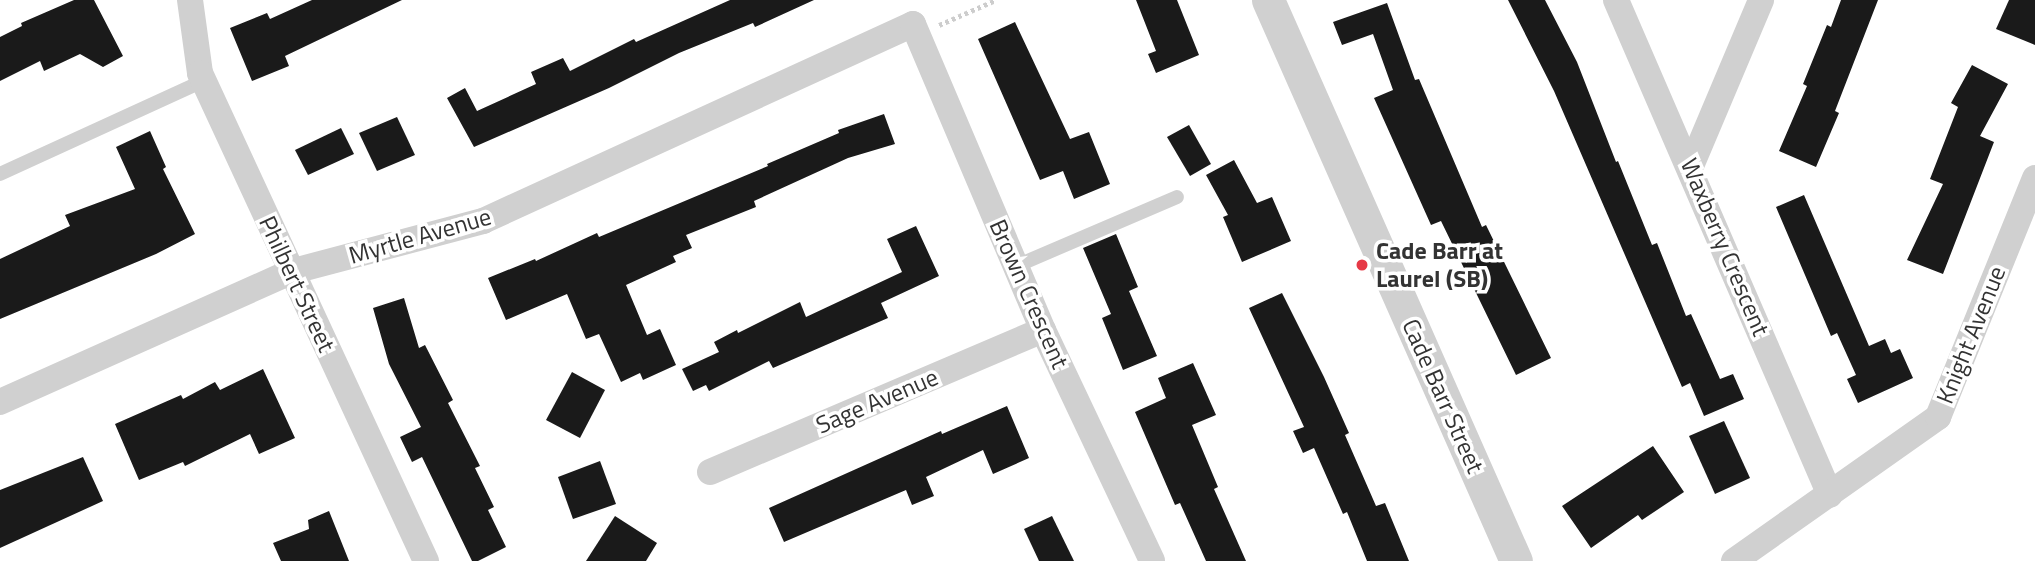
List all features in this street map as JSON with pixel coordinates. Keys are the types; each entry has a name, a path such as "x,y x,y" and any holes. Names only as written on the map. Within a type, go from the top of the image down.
{"street":[{"name":"Philbert Street","path":"190,0 203,81 426,561"},
{"name":"Cade Barr Street","path":"1268,0 1516,561"},
{"name":"Waxberry Crescent","path":"1616,0 1691,166 1830,495"},
{"path":"1691,166 1761,0"},
{"name":"Brown Crescent","path":"915,29 1043,330 1152,561"},
{"name":"Myrtle Avenue","path":"0,402 290,272 483,221 915,29"},
{"name":"Knight Avenue","path":"1734,561 1938,417 2035,178"},
{"name":"Sage Avenue","path":"710,472 1043,330"}],"lane":[{"path":"0,174 203,81"},
{"path":"1016,266 1177,197"}],"path":[{"path":"915,29 996,0"}],"building":[{"path":"74,0 94,0 123,56 103,67 80,54 44,71 40,61 0,81 0,37 22,26 21,23"},
{"path":"312,0 402,0 285,56 289,66 252,81 230,28 267,13 270,19"},
{"path":"730,0 814,0 755,27 753,23 679,53 609,88 474,147 447,98 465,88 477,111 536,84 531,72 563,58 570,71 634,39 636,42"},
{"path":"1136,0 1177,0 1199,55 1156,73 1148,54 1156,51"},
{"path":"1508,0 1545,0 1577,62 1616,162 1618,161 1652,245 1657,243 1686,316 1691,314 1720,379 1733,374 1744,399 1704,416 1690,383 1682,387 1554,91"},
{"path":"1841,0 1878,0 1835,111 1839,113 1816,167 1779,151 1807,86 1803,84 1827,25 1831,27"},
{"path":"2009,0 2035,0 2035,45 1996,29"},
{"path":"1387,3 1415,80 1419,79 1482,227 1486,225 1551,358 1516,375 1441,221 1431,225 1374,98 1393,90 1373,34 1342,45 1333,22"},
{"path":"1015,22 1070,139 1089,132 1110,184 1074,199 1063,171 1040,180 978,39"},
{"path":"1972,65 2008,84 1980,136 1994,142 1943,274 1907,260 1943,184 1930,179 1958,107 1951,103"},
{"path":"884,114 895,144 848,158 754,201 756,207 686,235 692,248 673,256 676,262 626,285 647,335 660,329 676,365 643,380 640,373 621,382 599,334 586,339 567,294 506,320 488,278 535,259 536,261 597,233 599,237 768,166 767,164 839,133 838,130"},
{"path":"397,117 415,155 377,171 359,133"},
{"path":"1189,125 1211,164 1190,176 1167,137"},
{"path":"341,128 354,154 308,175 295,150"},
{"path":"150,131 166,167 163,169 195,234 156,254 0,319 0,259 70,226 65,215 135,189 116,147"},
{"path":"1234,160 1257,203 1272,197 1291,241 1242,262 1223,217 1228,215 1206,175"},
{"path":"1804,195 1869,346 1885,339 1891,353 1900,349 1913,378 1858,403 1847,379 1856,375 1837,333 1831,336 1776,207"},
{"path":"916,226 939,276 881,303 888,318 773,368 769,361 709,391 706,385 693,391 682,369 719,352 714,342 800,302 806,317 902,272 887,239"},
{"path":"1116,234 1138,287 1129,291 1157,356 1123,370 1102,318 1111,314 1083,248"},
{"path":"1282,293 1349,433 1345,435 1376,506 1385,503 1409,561 1367,561 1347,512 1343,514 1314,448 1303,453 1293,431 1304,427 1249,308"},
{"path":"404,298 419,348 425,345 453,400 448,403 480,466 475,468 494,507 488,510 506,547 478,561 472,561 422,457 412,462 400,437 421,427 389,364 373,308"},
{"path":"1193,363 1216,415 1192,425 1218,487 1214,489 1246,561 1206,561 1180,503 1175,505 1135,412 1166,398 1158,378"},
{"path":"263,369 295,438 259,454 250,434 185,466 183,462 139,480 115,424 181,395 183,399 215,382 220,390"},
{"path":"572,372 605,390 580,438 546,420"},
{"path":"1007,406 1029,458 993,474 983,450 926,477 934,496 912,505 906,490 784,542 769,508 941,431 942,434"},
{"path":"1724,421 1750,478 1715,494 1689,436"},
{"path":"1653,446 1684,492 1642,520 1638,515 1591,548 1562,506"},
{"path":"83,457 103,501 0,548 0,490"},
{"path":"600,461 616,504 573,519 558,477"},
{"path":"329,511 349,561 281,561 273,543 309,529 308,520"},
{"path":"615,516 657,543 646,561 586,561"},
{"path":"1052,516 1074,561 1039,561 1024,529"}],"place":[{"name":"Cade Barr at Laurel (SB)","path":"1362,265"}]}
